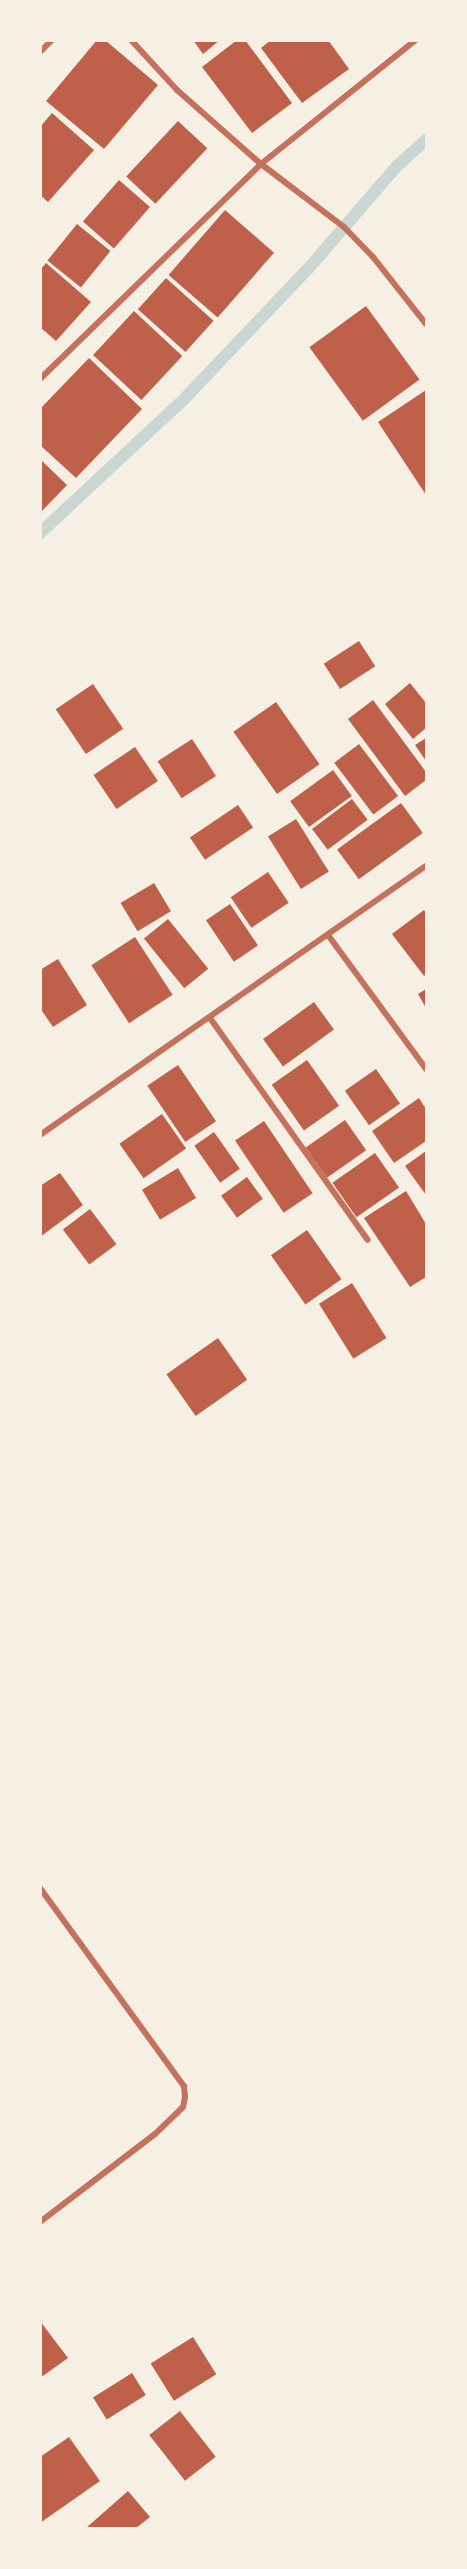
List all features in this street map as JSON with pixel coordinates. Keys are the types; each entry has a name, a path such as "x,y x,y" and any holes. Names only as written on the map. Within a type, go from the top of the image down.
{"street":[{"path":"40,52 52,40"},
{"path":"131,40 177,90 261,164 344,227 373,256 426,324"},
{"path":"40,379 261,164 416,40"},
{"path":"40,1135 426,866"},
{"path":"328,935 426,1069"},
{"path":"210,1018 368,1240"},
{"path":"40,1888 184,2086 185,2097 183,2107 155,2134 40,2222"}],"building":[{"path":"97,40 105,40 158,85 104,149 46,101"},
{"path":"193,40 220,40 203,54"},
{"path":"237,40 245,40 292,103 252,133 202,67"},
{"path":"271,40 328,40 349,69 302,103 261,48"},
{"path":"52,113 94,150 48,202 40,195 40,127"},
{"path":"178,121 207,148 155,204 126,177"},
{"path":"119,180 150,207 114,248 83,222"},
{"path":"225,210 274,253 218,318 169,275"},
{"path":"77,224 110,251 81,288 47,261"},
{"path":"46,263 91,302 56,341 40,327 40,270"},
{"path":"166,278 214,321 185,352 138,309"},
{"path":"366,306 419,380 363,421 309,347"},
{"path":"134,311 182,356 141,400 93,355"},
{"path":"89,358 142,409 76,478 40,445 40,409"},
{"path":"426,390 426,495 378,422"},
{"path":"40,459 67,485 40,513"},
{"path":"359,641 375,666 340,689 324,664"},
{"path":"410,683 426,703 426,728 413,739 385,704"},
{"path":"93,684 123,729 86,754 56,709"},
{"path":"373,700 426,772 426,780 405,796 348,719"},
{"path":"276,702 320,764 277,794 233,732"},
{"path":"426,738 426,761 415,745"},
{"path":"192,739 216,776 182,798 158,761"},
{"path":"359,744 398,796 373,815 334,763"},
{"path":"135,747 158,781 116,809 94,775"},
{"path":"333,770 352,796 309,827 290,801"},
{"path":"352,799 368,820 328,850 312,829"},
{"path":"401,803 423,833 359,879 337,849"},
{"path":"238,805 253,827 205,860 190,837"},
{"path":"296,819 329,872 301,889 268,836"},
{"path":"268,872 289,903 251,928 231,897"},
{"path":"154,883 171,911 138,931 121,903"},
{"path":"230,904 258,945 234,962 206,920"},
{"path":"424,910 426,913 426,974 424,976 392,934"},
{"path":"168,919 208,969 184,988 144,939"},
{"path":"135,937 173,995 129,1023 91,965"},
{"path":"58,959 87,1005 53,1027 40,1008 40,970"},
{"path":"426,989 426,1008 418,994"},
{"path":"314,1002 334,1030 283,1067 263,1039"},
{"path":"307,1060 339,1106 304,1131 272,1085"},
{"path":"178,1065 216,1121 185,1142 147,1086"},
{"path":"376,1069 400,1103 369,1125 345,1091"},
{"path":"419,1098 426,1109 426,1141 394,1163 372,1131"},
{"path":"162,1114 186,1148 143,1178 119,1144"},
{"path":"345,1120 366,1150 327,1178 306,1148"},
{"path":"264,1121 313,1193 284,1213 235,1141"},
{"path":"214,1132 240,1169 220,1183 194,1146"},
{"path":"426,1151 426,1195 405,1166"},
{"path":"375,1153 399,1187 356,1217 332,1183"},
{"path":"178,1168 196,1198 160,1220 142,1190"},
{"path":"60,1173 83,1205 40,1237 40,1186"},
{"path":"247,1177 263,1199 237,1218 221,1196"},
{"path":"406,1191 426,1224 426,1277 410,1287 364,1218"},
{"path":"90,1209 116,1244 89,1265 63,1229"},
{"path":"307,1230 341,1279 305,1304 271,1255"},
{"path":"352,1283 386,1338 353,1359 319,1304"},
{"path":"218,1338 247,1380 196,1416 166,1374"},
{"path":"40,2321 68,2358 40,2378"},
{"path":"193,2337 216,2374 174,2401 151,2363"},
{"path":"132,2373 146,2395 107,2419 93,2397"},
{"path":"180,2411 216,2457 185,2481 149,2435"},
{"path":"69,2437 100,2481 40,2523 40,2457"},
{"path":"128,2491 150,2517 136,2528 86,2528"}],"waterway":[{"path":"40,533 184,399 308,269 397,166 426,140"}]}
